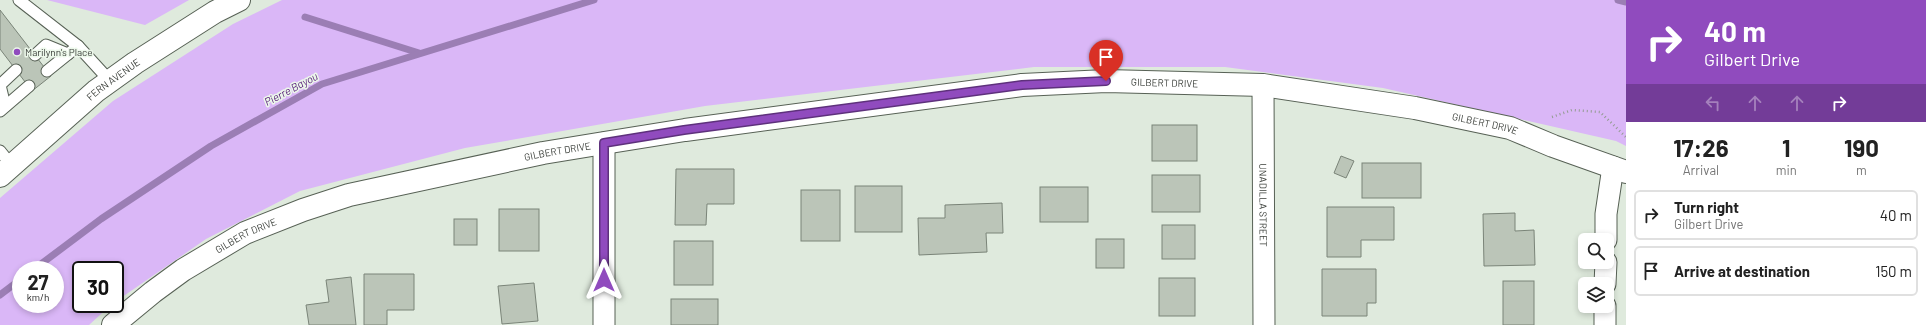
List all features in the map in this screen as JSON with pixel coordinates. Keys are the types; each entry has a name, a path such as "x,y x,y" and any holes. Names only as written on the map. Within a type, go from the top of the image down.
{"street":[{"name":"FERN AVENUE","path":"4,164 96,91 135,63 215,12 239,0"},
{"name":"GILBERT DRIVE","path":"113,325 153,292 183,270 245,233 303,210 349,195 543,153 604,143 684,130 1022,85 1106,81 1263,85 1415,108 1510,128 1553,146 1620,169"},
{"name":"UNADILLA STREET","path":"1263,85 1264,325"},
{"path":"604,143 604,325"},
{"path":"1606,233 1606,214 1620,169"},
{"path":"1605,313 1605,325"}],"lane":[{"path":"18,0 78,46 110,81"},
{"path":"35,55 46,45 68,54"},
{"path":"47,71 78,46"},
{"path":"3,109 0,85 16,70"},
{"path":"3,109 29,86"}],"path":[{"path":"1552,117 1572,110 1600,112 1626,137"}],"shaded area":[{"path":"47,0 189,0 145,25"},
{"path":"282,0 1626,0 1626,146 1616,141 1383,88 1225,67 1034,67 705,106 465,148 300,191 206,239 124,296 124,261 72,261 72,313 102,313 89,325 0,325 0,198 113,101 233,24"}],"building":[{"name":"Marilynn's Place","path":"0,10 51,76 32,91 0,49"},
{"path":"1152,125 1197,125 1197,161 1152,161"},
{"path":"1341,156 1354,161 1346,178 1334,173"},
{"path":"1362,163 1421,163 1421,198 1362,198"},
{"path":"676,169 734,169 734,204 707,204 706,225 675,225"},
{"path":"1152,175 1200,175 1200,212 1152,212"},
{"path":"855,186 902,186 902,232 855,232"},
{"path":"1040,187 1088,187 1088,222 1040,222"},
{"path":"801,190 840,190 840,241 801,241"},
{"path":"1002,203 1003,233 986,233 987,252 919,255 918,218 945,218 945,205"},
{"path":"1327,207 1394,207 1394,240 1361,240 1361,257 1327,257"},
{"path":"499,209 539,209 539,251 499,251"},
{"path":"1515,213 1515,231 1534,230 1535,265 1484,266 1483,214"},
{"path":"454,219 477,219 477,245 454,245"},
{"path":"1162,225 1195,225 1195,259 1162,259"},
{"path":"1096,239 1124,239 1124,268 1096,268"},
{"path":"674,241 713,241 713,285 674,285"},
{"path":"1322,269 1376,269 1376,303 1367,303 1367,316 1322,316"},
{"path":"364,274 414,274 414,310 387,310 387,325 364,325"},
{"path":"351,277 356,325 309,325 306,305 329,302 326,280"},
{"path":"1159,278 1195,278 1195,316 1159,316"},
{"path":"1503,281 1534,281 1534,325 1503,325"},
{"path":"534,283 538,321 502,324 498,286"},
{"path":"671,299 718,299 718,325 671,325"}],"waterway":[{"name":"Pierre Bayou","path":"45,261 101,219 211,146 322,84 594,0"},
{"name":"Pierre Bayou","path":"1618,0 1626,2"},
{"path":"305,17 419,53"},
{"name":"Pierre Bayou","path":"0,295 12,286"}],"place":[{"name":"Marilynn's Place","path":"17,52"}],"route":[{"path":"604,280 604,143 684,130 1022,85 1106,81"}]}
